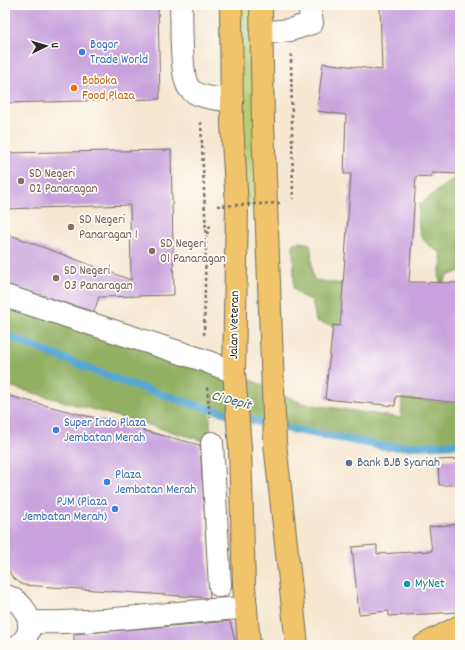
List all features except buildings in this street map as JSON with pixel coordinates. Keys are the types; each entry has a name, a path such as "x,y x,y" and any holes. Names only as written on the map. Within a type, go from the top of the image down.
{"main road":[{"name":"Jalan Veteran","path":"231,5 232,101 237,206 234,372 240,448 246,608 249,645"},
{"path":"261,5 263,124 275,443 297,645"},
{"path":"424,645 460,626"}],"street":[{"path":"181,5 184,76 189,88 200,95 232,101"},
{"path":"261,33 290,30 312,23 309,5"},
{"path":"5,296 205,370 234,372"},
{"path":"212,433 220,586"},
{"path":"5,596 20,603 28,613 28,634 19,645"},
{"path":"29,622 73,623 190,610 246,608"}],"path":[{"path":"200,95 206,236 205,370 212,433"},
{"path":"217,206 281,203"}],"green space":[{"path":"231,5 261,5 268,204 237,206"},
{"path":"460,178 460,271 447,276 443,285 432,300 427,312 426,327 429,336 435,343 452,350 458,356 460,368 459,375 452,380 431,383 424,381 404,370 402,359 410,330 404,321 393,320 337,325 316,321 312,300 301,296 294,289 293,243 300,242 310,244 314,280 345,284 365,293 408,293 425,296 434,291 440,283 439,273 442,262 440,252 427,244 420,233 418,221 419,205 451,180"},
{"path":"5,295 234,372 301,403 401,418 402,398 460,404 460,444 389,447 274,426 209,409 212,443 5,385"}],"waterway":[{"name":"Ci Depit","path":"5,335 118,380 192,404 274,426 389,447 460,444"}],"place":[{"name":"Bogor Trade World","path":"82,52"},
{"name":"Boboka Food Plaza","path":"74,88"},
{"name":"SD Negeri 02 Panaragan","path":"21,181"},
{"name":"SD Negeri Panaragan 1","path":"71,227"},
{"name":"SD Negeri 01 Panaragan","path":"152,251"},
{"name":"SD Negeri 03 Panaragan","path":"56,278"},
{"name":"Super Indo Plaza Jembatan Merah","path":"56,430"},
{"name":"Bank BJB Syariah","path":"349,463"},
{"name":"Plaza Jembatan Merah","path":"107,482"},
{"name":"PJM (Plaza Jembatan Merah)","path":"115,509"},
{"name":"MyNet","path":"407,584"}]}
